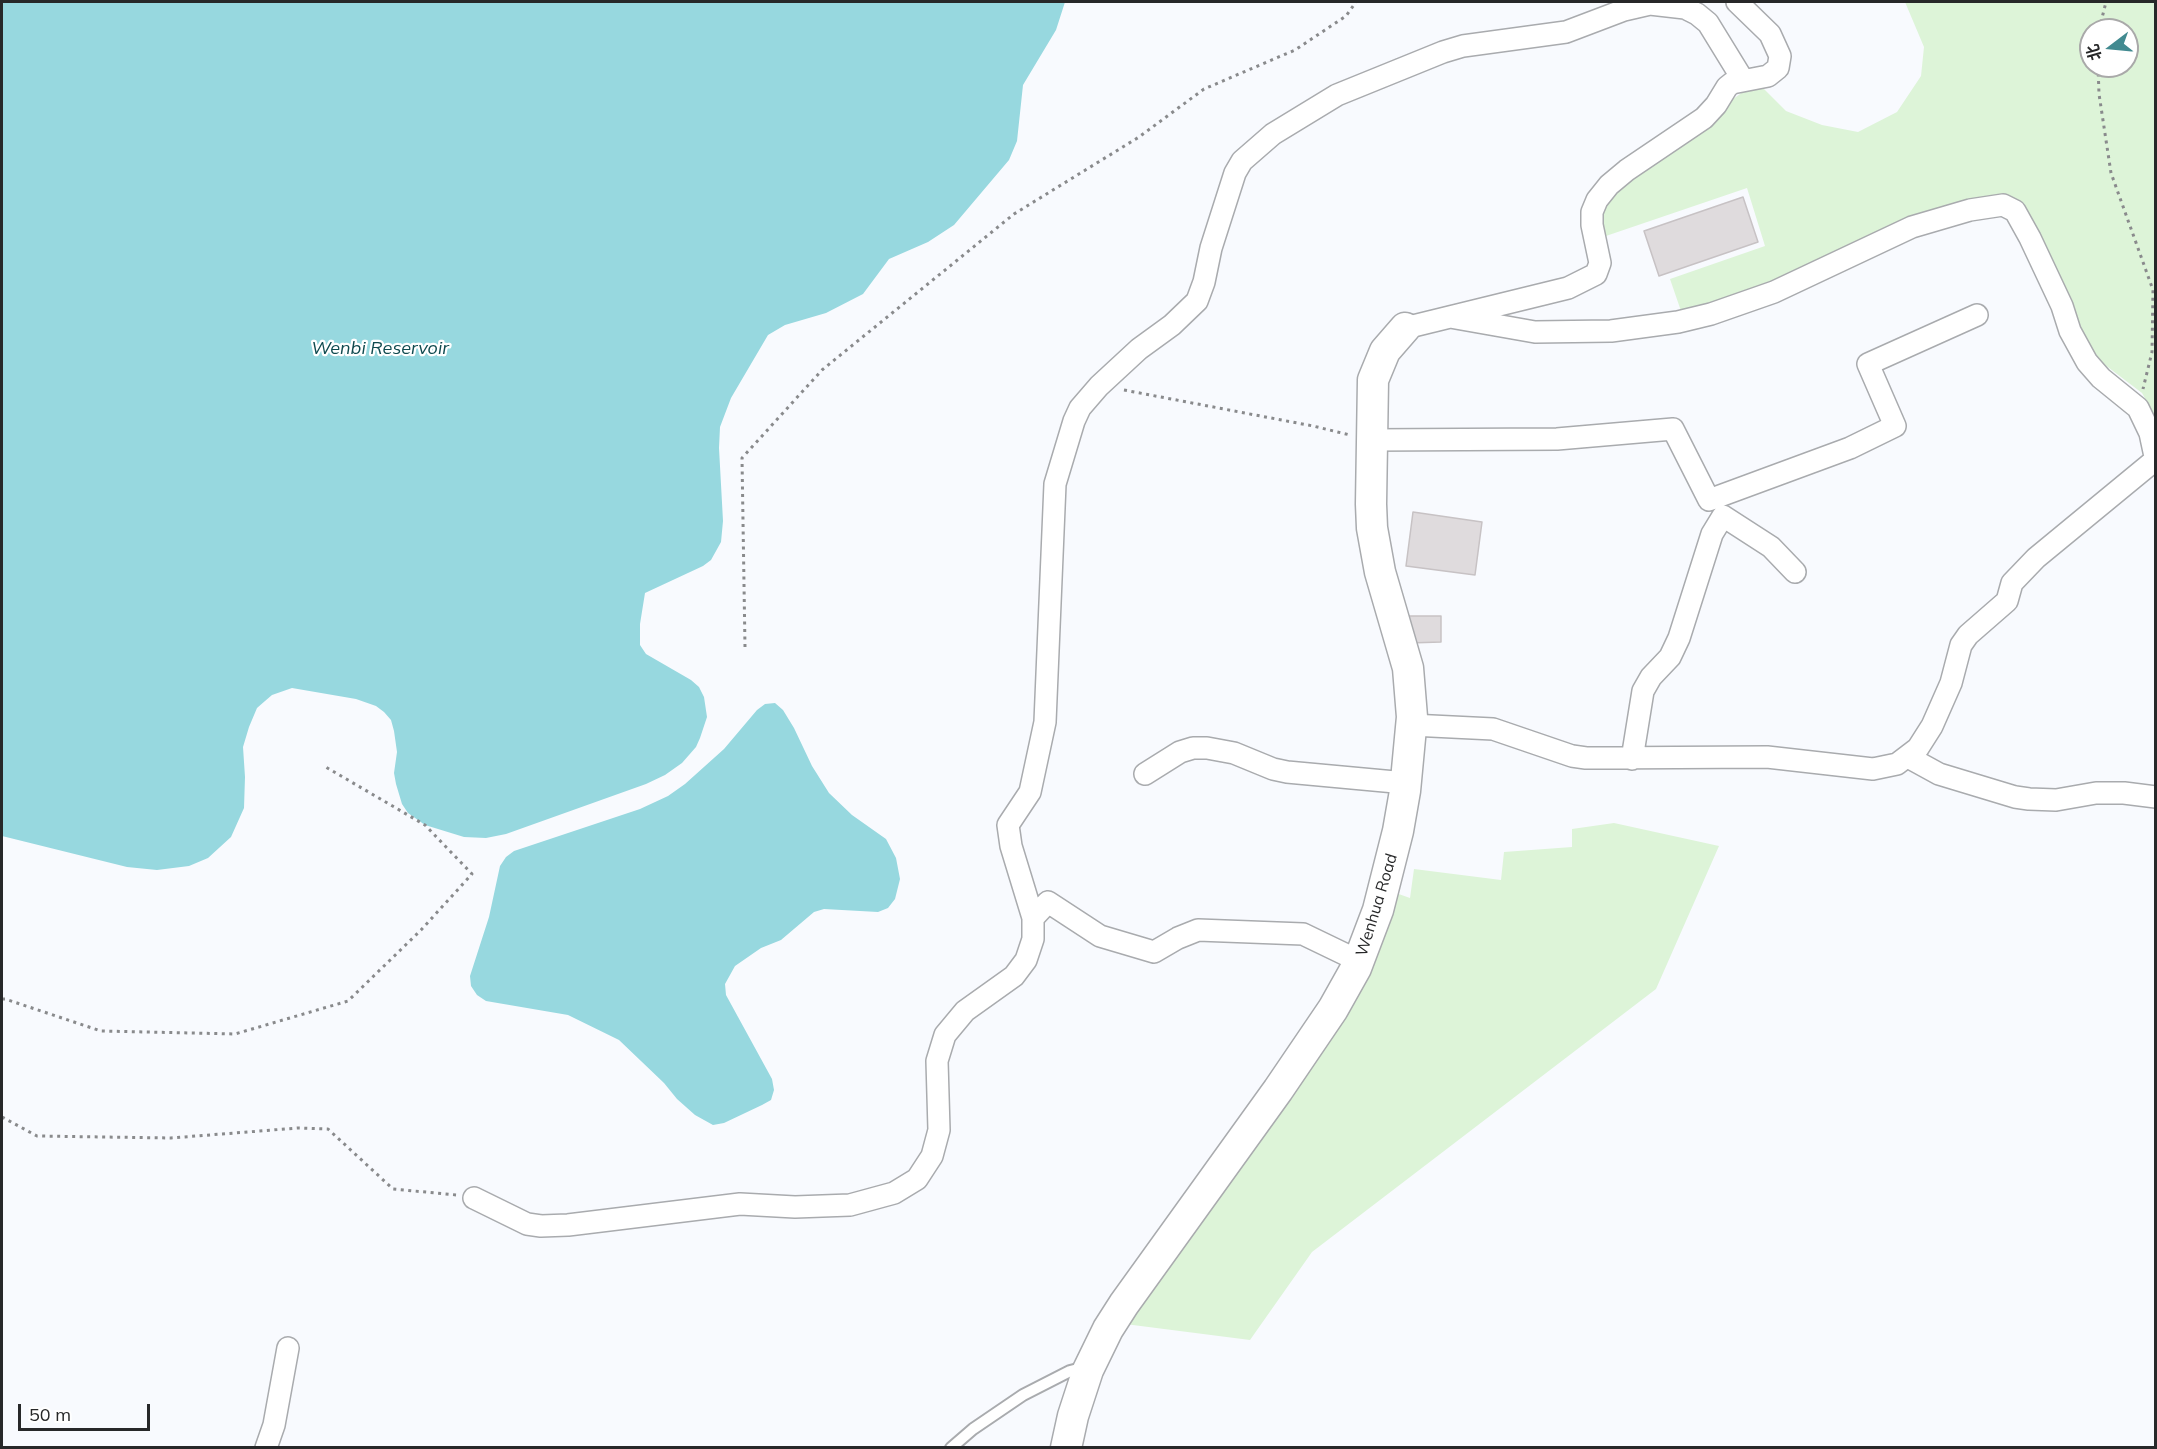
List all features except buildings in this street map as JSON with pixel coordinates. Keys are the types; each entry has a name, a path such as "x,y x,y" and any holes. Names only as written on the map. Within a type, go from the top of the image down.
{"street":[{"path":"1405,328 1568,288 1596,274 1600,263 1592,225 1592,212 1597,200 1609,184 1704,118 1716,105 1726,87 1732,83 1774,73 1778,68 1780,56 1770,34 1737,2"},
{"path":"474,1198 527,1224 568,1225 740,1204 837,1207 894,1193 917,1179 926,1168 939,1130 937,1061 945,1035 965,1011 1014,976 1026,960 1034,939 1033,918 1011,846 1008,825 1030,792 1045,722 1055,484 1080,408 1099,386 1197,302 1211,248 1232,183 1242,161 1273,134 1337,95 1443,52 1463,46 1566,32 1624,10 1650,4 1685,8 1708,23 1743,80"},
{"path":"1412,725 1493,729 1572,756 1632,759 1767,757 1873,769 1897,764 1908,758 1926,738 1951,683 1961,645 1968,635 2007,601 2012,583 2036,558 2155,461 2150,433 2138,408 2101,378 2087,362 2070,331 2062,306 2031,238 2015,212 2003,205 1971,210 1912,227 1774,292 1678,322 1611,331 1535,332 1450,317"},
{"path":"1372,440 1557,439 1673,429 1709,500 1850,448 1895,426 1868,364 1977,315"},
{"name":"Wenhua Road","path":"1066,1448 1073,1416 1090,1366 1108,1329 1333,1010 1359,962 1378,910 1389,871 1406,783 1412,725 1408,668 1375,551 1371,504 1373,380 1385,351 1405,328"},
{"path":"1632,759 1643,691 1651,677 1670,657 1679,638 1712,534 1723,516 1772,547 1795,572"},
{"path":"1145,774 1180,752 1193,748 1207,748 1234,753 1273,769 1287,772 1406,783"},
{"path":"1908,758 1939,774 2029,799 2056,800 2096,793 2124,793 2156,797"},
{"path":"1033,918 1048,902 1100,936 1154,952 1198,930 1303,934 1359,962"},
{"path":"266,1448 274,1425 288,1347"}],"lane":[{"path":"951,1448 973,1429 1023,1395 1070,1371 1090,1366"}],"path":[{"path":"745,647 742,458 822,370 1014,214 1139,137 1204,89 1295,50 1346,16 1356,2"},
{"path":"2102,18 2106,2"},
{"path":"2098,78 2098,94 2111,172 2153,290 2152,352 2138,408"},
{"path":"1099,386 1313,426 1372,440"},
{"path":"2,999 101,1031 235,1034 348,1001 421,930 472,874 425,825 324,766"},
{"path":"2,1117 37,1136 171,1138 298,1128 328,1129 393,1189 474,1198"}],"green space":[{"path":"1905,2 2155,2 2155,416 2142,393 2092,355 2019,201 1971,202 1754,293 1681,311 1670,279 1765,246 1747,188 1603,237 1601,216 1614,191 1713,123 1729,102 1747,89 1761,86 1786,111 1822,125 1858,132 1897,112 1921,76 1924,47"},
{"path":"1614,823 1719,846 1656,989 1312,1252 1250,1340 1125,1324 1393,892 1410,898 1414,869 1501,880 1504,852 1572,847 1572,829"}],"water":[{"name":"Wenbi Reservoir","path":"2,2 1065,2 1056,30 1023,85 1017,141 1009,160 954,225 928,242 889,259 863,294 826,313 785,325 768,335 731,398 720,427 723,521 721,542 711,560 703,566 645,593 640,624 640,645 646,654 691,680 699,687 704,697 707,717 700,738 696,747 682,763 646,784 506,834 486,838 464,837 425,825 408,813 402,804 394,773 397,752 394,731 391,720 384,712 376,706 356,699 292,688 272,695 257,708 249,727 243,747 244,808 231,837 208,858 189,866 157,870 127,867 2,836"},
{"path":"775,703 783,710 794,728 812,766 829,793 852,815 886,839 896,858 900,879 895,899 888,908 878,912 824,909 814,912 781,940 761,948 735,966 725,984 726,995 772,1079 774,1090 771,1100 724,1123 713,1125 695,1115 677,1099 664,1083 619,1040 568,1015 486,1001 477,995 471,986 470,976 489,917 500,866 506,857 514,851 640,809 668,796 724,749 757,710 765,704"}]}
